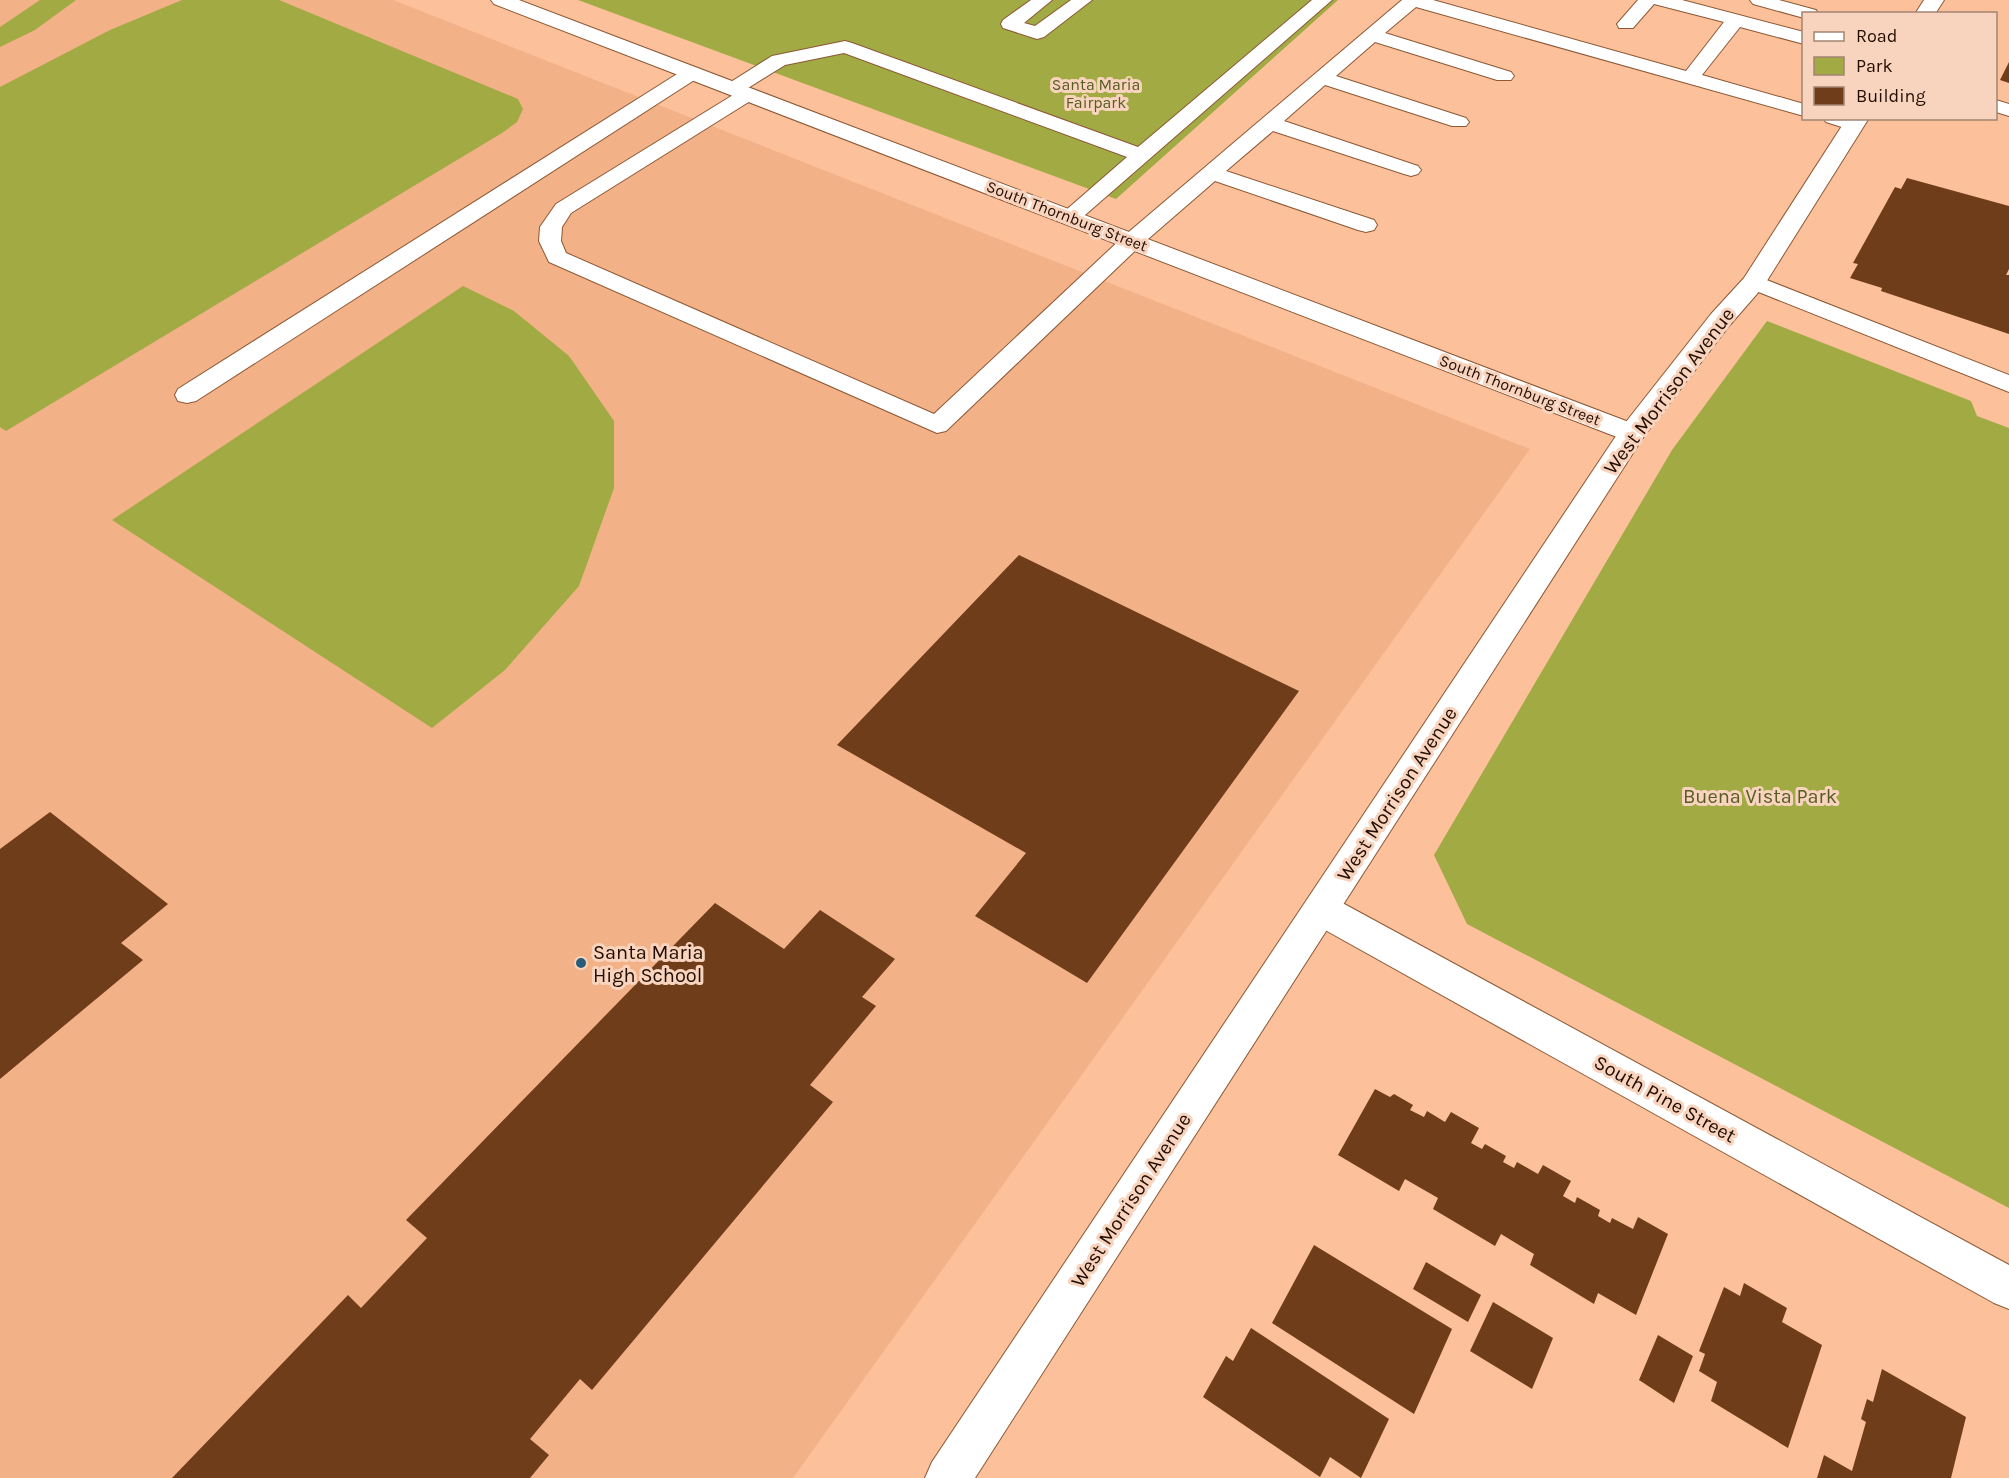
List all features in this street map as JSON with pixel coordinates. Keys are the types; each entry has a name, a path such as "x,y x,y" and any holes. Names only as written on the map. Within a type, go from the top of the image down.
{"street":[{"name":"South Thornburg Street","path":"501,0 1632,433"},
{"name":"West Morrison Avenue","path":"948,1478 1322,910 1632,433 1720,320 1754,282 1849,121"},
{"name":"South Pine Street","path":"1322,910 2009,1288"}],"lane":[{"path":"1013,0 1037,4"},
{"path":"1037,4 1010,24 1037,33 1083,0"},
{"path":"1069,217 1323,0"},
{"path":"1141,155 845,47 779,60 692,132 631,148 560,212 549,230 548,242 557,257 937,425 1132,241 1413,0 1802,110"},
{"path":"1626,24 1648,0"},
{"path":"1661,0 1802,38"},
{"path":"1759,0 1802,12"},
{"path":"1690,78 1736,20"},
{"path":"1371,35 1504,76"},
{"path":"187,395 692,73"},
{"path":"1323,78 1460,122"},
{"path":"1270,123 1411,170"},
{"path":"596,134 631,148"},
{"path":"1212,173 1366,225"},
{"path":"1754,282 2009,384"}],"shaded area":[{"name":"Santa Maria High School","path":"0,0 393,0 1530,449 793,1478 0,1478"}],"green space":[{"path":"40,0 76,0 35,30 0,47 0,27"},
{"path":"182,0 279,0 518,99 523,109 517,122 502,133 6,431 0,427 0,87 110,30"},
{"name":"Santa Maria Fairpark","path":"578,0 1338,0 1116,199"},
{"path":"463,286 514,311 569,356 614,421 614,488 579,586 505,670 432,728 112,520"},
{"name":"Buena Vista Park","path":"1767,321 1971,401 1977,416 2009,428 2009,1208 1467,924 1434,855 1672,450"}],"building":[{"path":"2009,62 2009,83 2000,80"},
{"path":"1907,178 2009,206 2009,269 2006,275 2009,275 2009,334 1881,291 1882,288 1850,278 1858,264 1853,263 1895,187 1901,189"},
{"path":"1019,555 1299,691 1087,983 975,916 1026,853 837,745"},
{"path":"50,812 168,904 121,943 143,960 0,1079 0,849"},
{"path":"715,903 784,949 820,910 895,959 862,997 876,1006 810,1085 833,1102 592,1390 580,1379 530,1439 549,1455 530,1478 172,1478 348,1295 361,1308 427,1238 406,1220"},
{"path":"1375,1089 1390,1097 1394,1094 1413,1105 1410,1110 1424,1117 1427,1111 1445,1122 1451,1112 1479,1128 1471,1143 1482,1149 1485,1144 1506,1156 1503,1162 1514,1168 1517,1162 1538,1174 1543,1165 1571,1181 1563,1196 1575,1203 1577,1197 1600,1210 1598,1216 1610,1223 1612,1218 1633,1229 1638,1217 1668,1234 1636,1315 1598,1293 1594,1304 1530,1265 1534,1254 1501,1234 1495,1246 1433,1209 1438,1198 1405,1179 1399,1191 1338,1155"},
{"path":"1314,1245 1452,1329 1414,1414 1272,1323"},
{"path":"1426,1262 1481,1295 1468,1322 1413,1289"},
{"path":"1744,1283 1787,1308 1782,1322 1822,1345 1788,1448 1711,1401 1717,1382 1699,1371 1705,1354 1699,1351 1724,1287 1740,1296"},
{"path":"1493,1302 1553,1338 1532,1389 1470,1351"},
{"path":"1251,1328 1389,1419 1361,1478 1330,1457 1320,1477 1203,1397 1226,1356 1233,1361"},
{"path":"1658,1335 1693,1356 1674,1403 1639,1380"},
{"path":"1882,1369 1966,1417 1951,1478 1817,1478 1824,1455 1852,1471 1866,1422 1861,1419 1867,1399 1873,1402"}],"place":[{"name":"Santa Maria High School","path":"581,963"}]}
